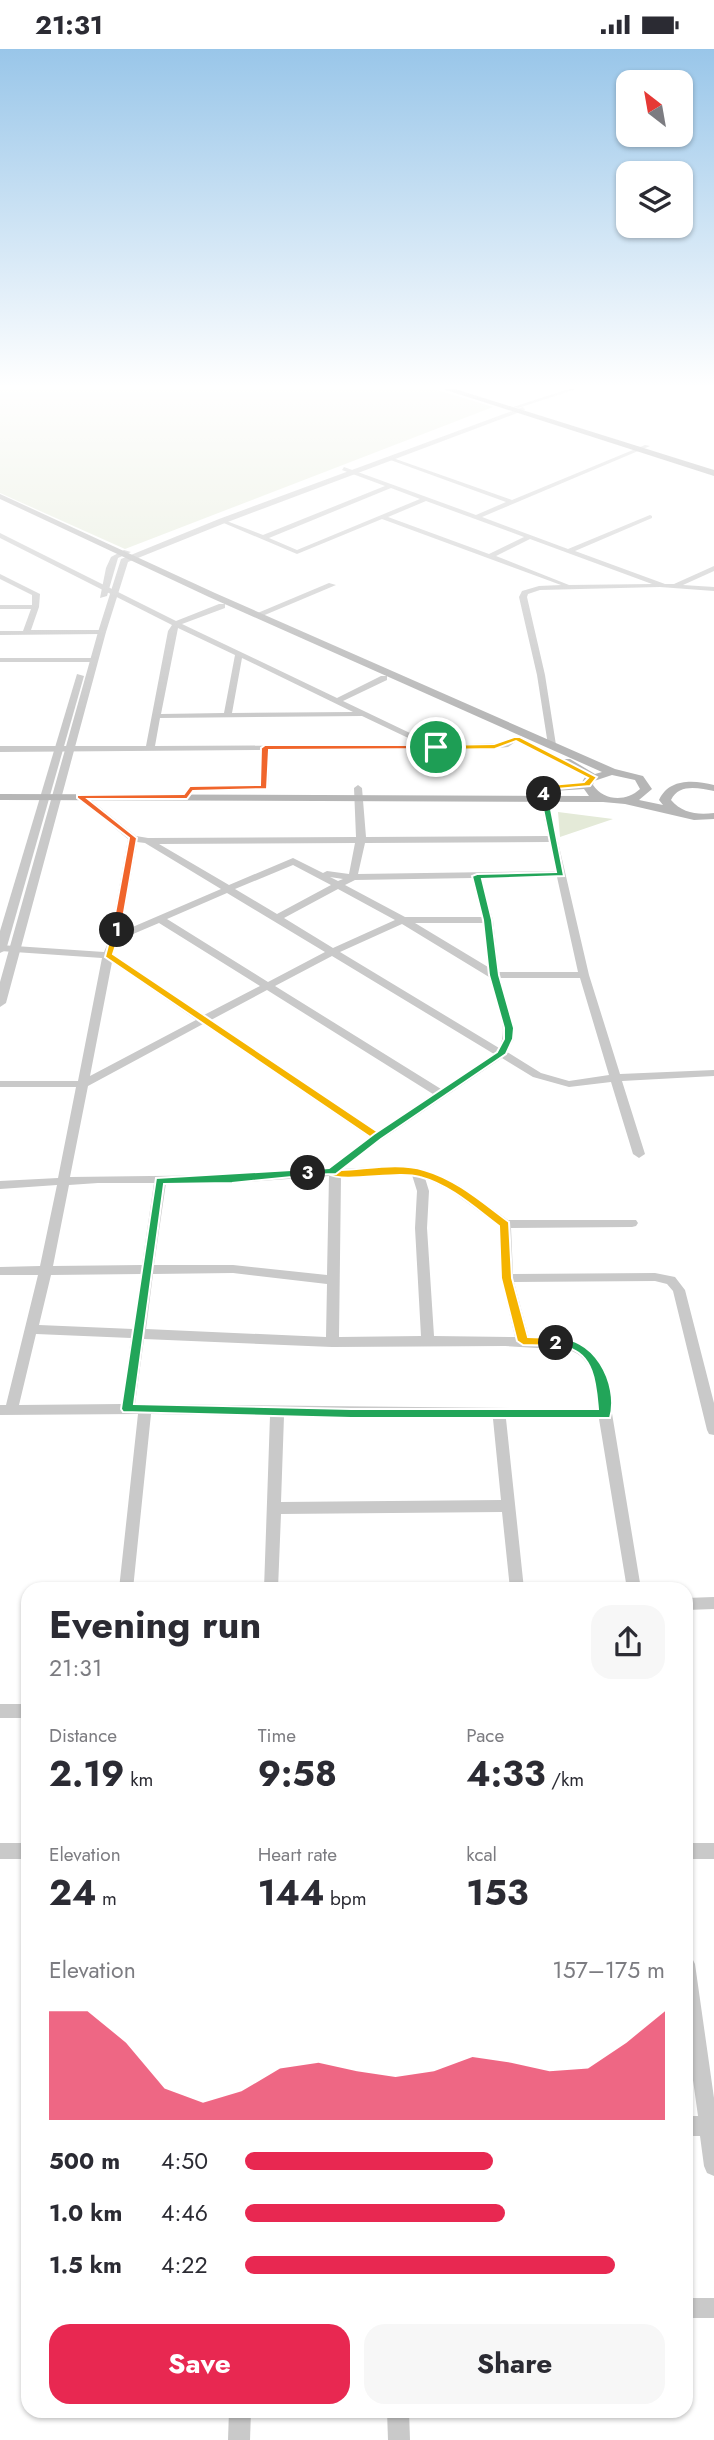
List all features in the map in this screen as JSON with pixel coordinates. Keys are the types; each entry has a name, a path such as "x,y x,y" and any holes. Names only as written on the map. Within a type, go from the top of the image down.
{"main road":[{"path":"9,501 222,606 517,739 590,781"},
{"path":"0,503 612,772 639,778 711,786"},
{"path":"543,792 590,781 612,772"},
{"path":"623,801 643,795 646,789 639,778"},
{"path":"590,781 589,790 604,799"},
{"path":"676,811 665,800 666,794 681,786 693,784"},
{"path":"0,788 80,796 264,787 358,792"},
{"path":"0,797 51,792 543,792 623,801 676,811 714,824"},
{"path":"698,817 714,816"}],"street":[{"path":"269,501 123,557 109,591 94,660 69,748 51,792 0,949 108,955 377,1137"},
{"path":"123,557 272,501"},
{"path":"262,538 355,501"},
{"path":"222,521 298,552 422,501"},
{"path":"425,501 669,586 714,568"},
{"path":"507,501 514,503"},
{"path":"475,518 520,501"},
{"path":"383,517 573,587"},
{"path":"569,551 650,517"},
{"path":"489,557 530,537"},
{"path":"2,538 335,701 436,747"},
{"path":"0,576 34,592 35,607 26,633"},
{"path":"257,615 332,585"},
{"path":"552,745 541,675 523,597 530,590 669,586 714,589"},
{"path":"150,748 170,637 176,624 222,606"},
{"path":"0,607 35,607"},
{"path":"0,633 98,632"},
{"path":"0,1003 51,792 59,748 84,660 98,632"},
{"path":"228,715 239,654"},
{"path":"0,660 94,660"},
{"path":"335,701 384,678"},
{"path":"157,716 363,714"},
{"path":"0,748 495,746 517,739"},
{"path":"264,787 265,748"},
{"path":"277,918 354,877 361,838 358,792"},
{"path":"543,792 584,975 639,1154"},
{"path":"80,796 133,838 148,841 554,839"},
{"path":"133,838 115,938 108,955 46,1269 6,1410 605,1414"},
{"path":"148,841 537,1075 569,1084 615,1078 714,1073"},
{"path":"115,938 293,861 403,920 494,975 584,975"},
{"path":"320,874 354,877 561,874"},
{"path":"334,1173 377,1137 501,1054 509,1039 509,1028 494,975 488,920 477,876"},
{"path":"161,920 270,985 441,1094"},
{"path":"0,1084 83,1084 332,952 403,920 488,920"},
{"path":"0,1185 62,1180 159,1181 417,1172 451,1185 505,1224 632,1223"},
{"path":"417,1172 423,1191 421,1228 428,1342"},
{"path":"332,1342 334,1173"},
{"path":"128,1409 159,1181"},
{"path":"505,1224 507,1278 523,1341"},
{"path":"0,1271 233,1269 334,1280"},
{"path":"507,1278 654,1277 671,1280 679,1290 714,1430"},
{"path":"31,1329 332,1342 523,1341 569,1344 582,1349 601,1377 633,1582"},
{"path":"127,1582 145,1410"},
{"path":"271,1582 277,1413"},
{"path":"499,1415 516,1582"},
{"path":"274,1507 507,1506"},
{"path":"693,1604 714,1603"},
{"path":"0,1711 21,1711"},
{"path":"0,1851 21,1851"},
{"path":"693,1851 714,1851"},
{"path":"693,2009 711,2126 714,2166"},
{"path":"693,2126 711,2126"},
{"path":"693,2308 714,2308"},
{"path":"239,2440 240,2418"},
{"path":"398,2418 399,2440"}],"green space":[{"path":"17,501 250,501 125,549"},
{"path":"558,812 613,819 560,837"}],"route":[{"path":"436,747 265,748 264,787 190,788 187,797 80,796 133,838 115,938 108,955 377,1137 332,1172 420,1172 451,1185 505,1224 507,1278 523,1341 569,1344 582,1349 601,1377 605,1414 351,1414 128,1409 159,1181 332,1172 357,1152 377,1137 501,1054 509,1039 509,1028 494,975 488,920 477,876 561,874 542,787 587,785 593,777 574,765 517,739 495,746 436,747"}]}
